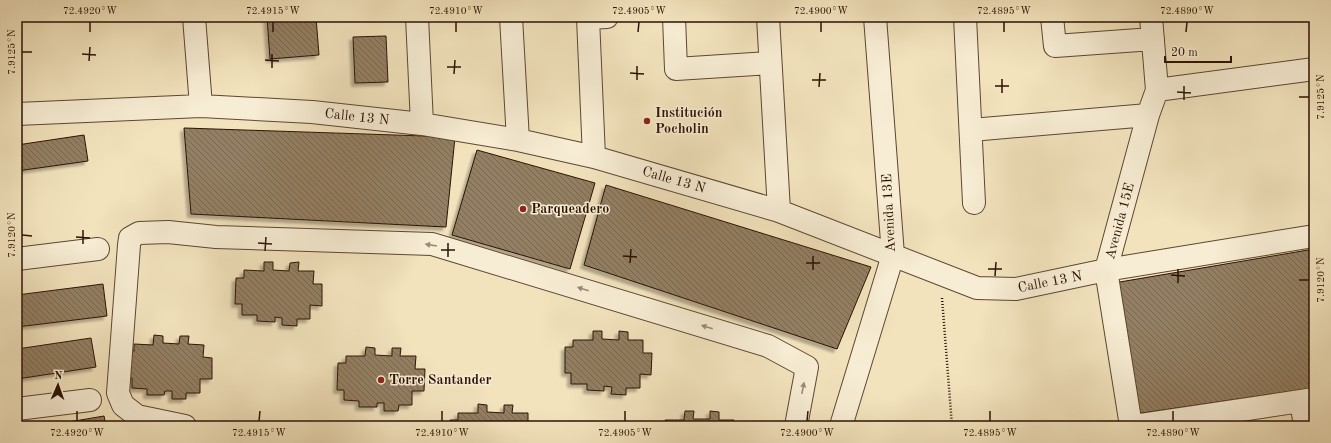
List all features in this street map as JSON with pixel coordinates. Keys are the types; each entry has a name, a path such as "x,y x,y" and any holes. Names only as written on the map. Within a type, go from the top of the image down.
{"street":[{"path":"194,17 201,106"},
{"path":"417,17 422,124"},
{"path":"511,17 518,140"},
{"path":"594,157 588,18 607,17"},
{"path":"674,17 676,69 770,63"},
{"path":"768,17 779,211"},
{"name":"Avenida 13E","path":"841,426 893,255 875,17"},
{"path":"965,17 974,203"},
{"path":"1052,17 1055,46 1153,39"},
{"name":"Avenida 15E","path":"1132,426 1106,270 1148,115 1157,90 1150,17"},
{"path":"1157,90 1314,69"},
{"name":"Calle 13 N","path":"17,114 201,106 312,112 422,124 518,140 594,157 779,211 977,288 1016,289 1106,270 1314,236"},
{"path":"971,130 1148,115"},
{"path":"185,426 137,416 123,406 118,393 129,245 130,238 139,233 168,232 216,237 432,244 768,346 807,367 796,426"},
{"path":"17,259 98,249"},
{"path":"17,409 90,400"},
{"path":"1132,426 1308,400 1305,426"}],"path":[{"path":"940,274 952,426"}],"building":[{"path":"267,17 316,17 319,55 270,59"},
{"path":"386,36 388,82 355,83 353,37"},
{"path":"184,128 455,137 446,227 191,214"},
{"path":"84,135 88,161 17,171 17,145"},
{"name":"Parqueadero","path":"477,150 595,183 570,269 452,235"},
{"path":"606,185 871,267 837,349 584,265"},
{"path":"1314,249 1314,388 1135,414 1108,284"},
{"path":"264,262 273,262 273,270 289,271 290,263 299,262 298,271 314,271 313,284 322,284 322,306 310,305 310,319 297,319 297,326 282,325 282,318 275,317 275,322 257,321 257,315 242,315 242,304 235,304 236,278 244,278 244,270 264,271"},
{"path":"103,284 107,316 17,327 17,295"},
{"path":"593,331 602,331 602,339 619,340 619,331 628,332 628,340 643,340 643,353 652,353 651,375 640,374 640,388 626,388 626,395 611,394 612,387 604,386 604,391 587,390 587,384 571,384 571,373 565,373 565,347 573,347 573,340 593,340"},
{"path":"154,335 163,336 163,343 179,344 180,336 189,336 188,344 204,345 203,357 212,358 212,379 200,379 200,393 186,393 186,399 172,399 172,391 165,391 164,395 147,395 147,389 132,388 132,378 125,378 126,351 134,351 134,344 153,345"},
{"path":"91,338 96,367 17,379 17,349"},
{"name":"Torre Santander","path":"366,347 375,348 375,355 392,356 392,348 401,348 400,356 416,356 415,369 425,369 424,391 412,391 412,405 399,405 398,411 384,411 384,403 377,403 377,407 359,407 359,401 344,400 344,390 337,390 338,363 346,363 346,356 365,356"},
{"path":"478,404 487,405 487,412 504,413 504,405 513,405 512,413 528,413 528,426 450,426 450,420 458,420 458,413 478,413"},
{"path":"685,411 694,411 693,419 710,419 710,411 719,412 719,420 734,420 734,426 665,426 665,420 684,420"},
{"path":"104,416 106,426 45,426"}],"place":[{"name":"Institución Pocholin","path":"647,121"},
{"name":"Parqueadero","path":"523,209"},
{"name":"Torre Santander","path":"381,380"}]}
